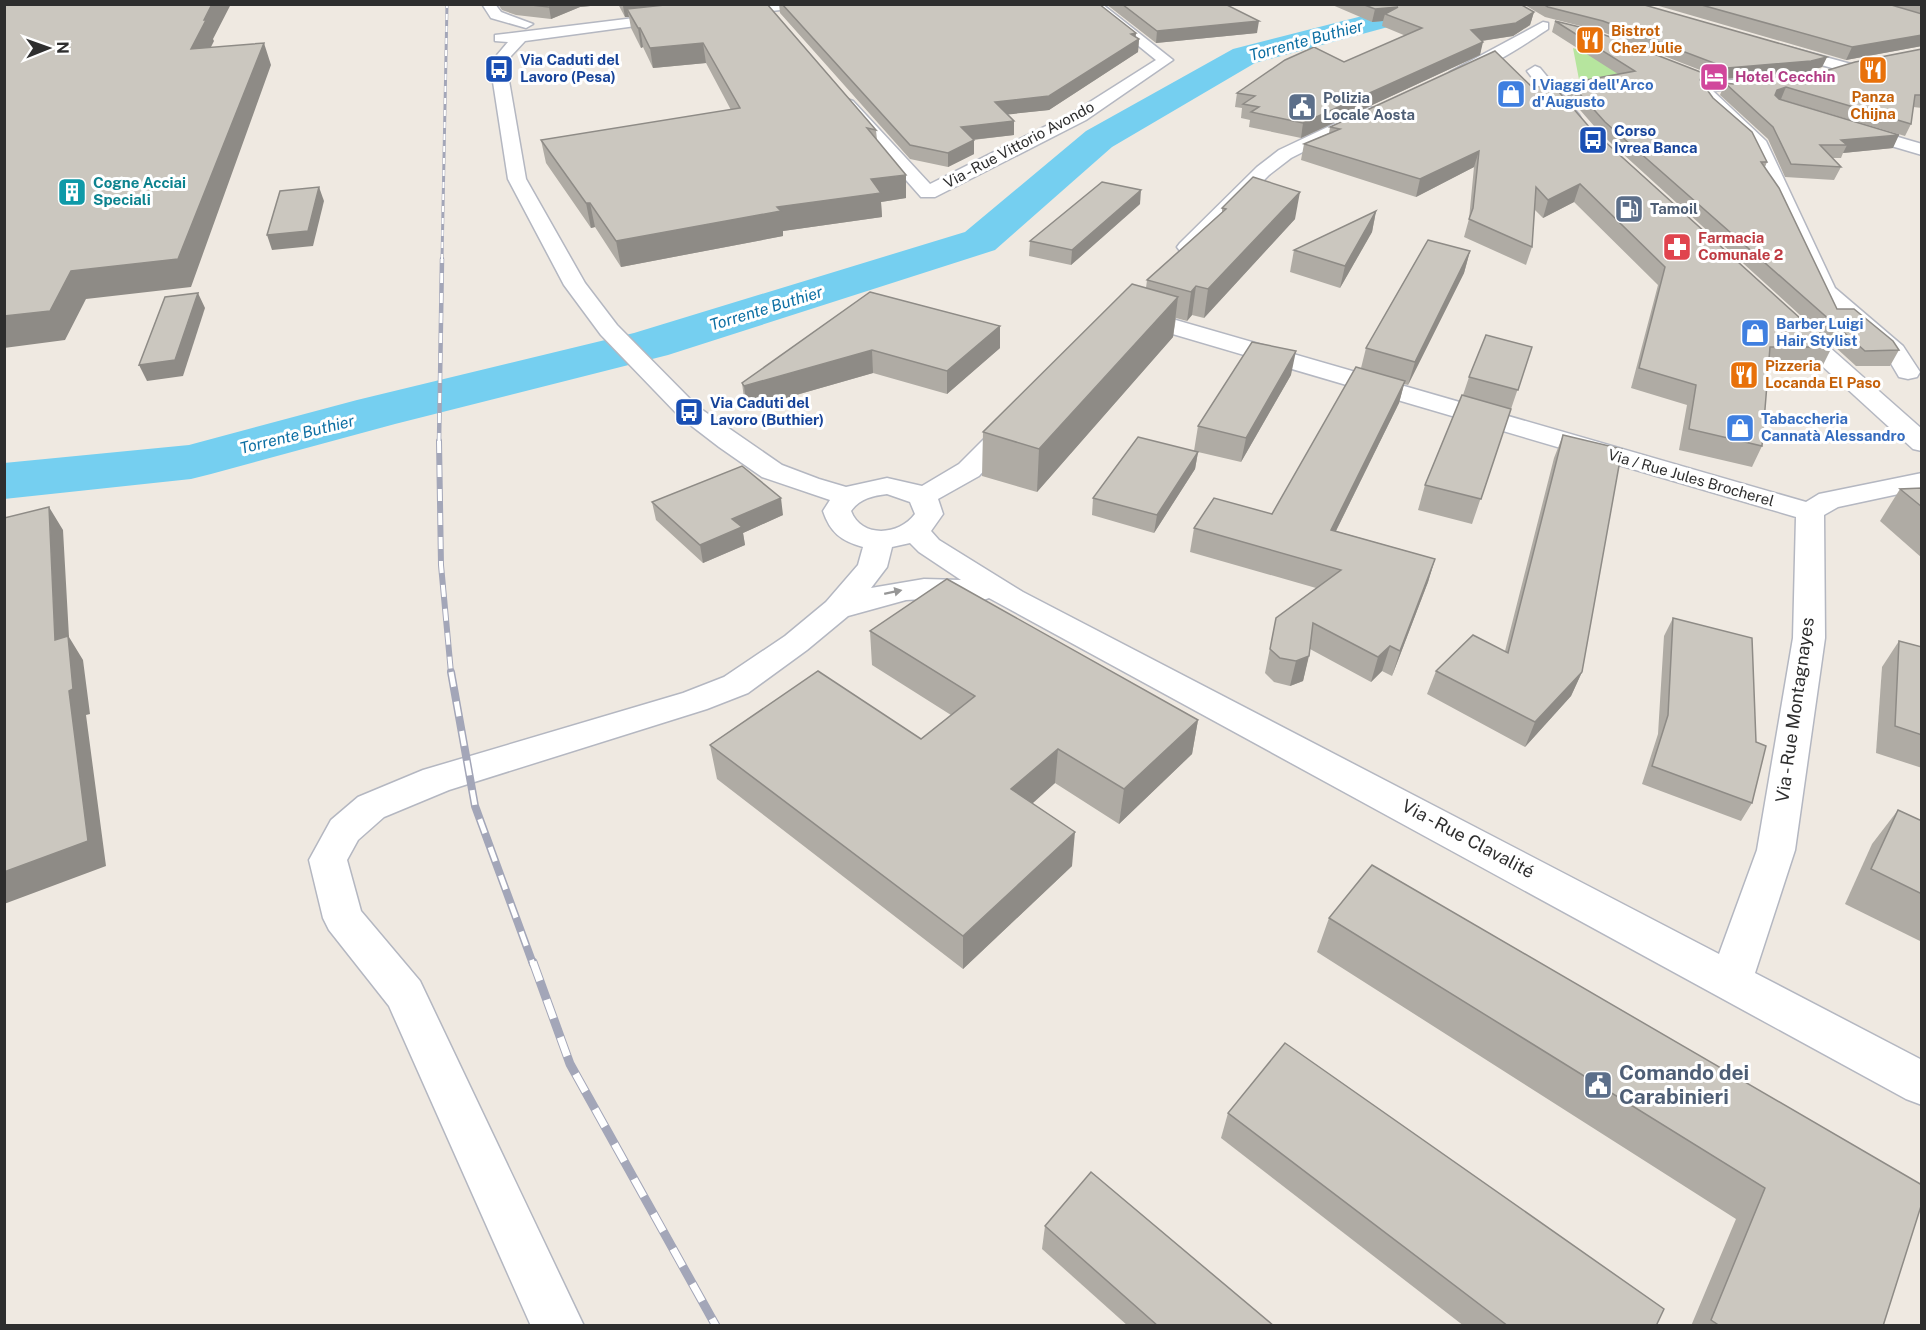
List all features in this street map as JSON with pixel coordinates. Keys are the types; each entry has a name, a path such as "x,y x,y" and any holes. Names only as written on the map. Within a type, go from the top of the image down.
{"street":[{"path":"717,13 764,6 799,4"},
{"name":"Via - Rue Vittorio Avondo","path":"833,88 928,193 1080,116 1166,60 1093,4"},
{"path":"764,6 781,26"},
{"path":"482,10 531,30"},
{"path":"482,10 492,33 493,63 499,69"},
{"path":"492,33 684,16"},
{"path":"1443,79 1497,54 1542,20 1545,42"},
{"path":"531,30 504,55 499,69 517,179 575,285 609,330 689,412 772,471 848,496"},
{"path":"1768,45 1851,66 1818,76"},
{"path":"1468,68 1530,64 1587,134"},
{"path":"1700,76 1725,87"},
{"path":"1797,80 1708,87 1705,91 1710,100 1744,127 1757,141 1826,291 1895,351 1915,375"},
{"path":"1745,95 1763,100"},
{"path":"1172,262 1263,171 1278,159 1390,102"},
{"path":"1833,123 1922,150"},
{"name":"Via / Rue Jules Brocherel","path":"1125,309 1810,512"},
{"path":"1782,316 1922,443"},
{"path":"1836,366 1915,375"},
{"path":"922,497 969,470 1026,412"},
{"path":"1810,512 1829,500 1922,481"},
{"path":"558,1326 405,994 343,918 328,860 344,830 371,807 436,780 695,701 736,685 796,643 837,609 898,535 929,514 927,502 912,491 886,486 859,490 848,496 837,512 838,520 844,527 865,538 898,535 929,546 1012,598"},
{"name":"Via - Rue Montagnayes","path":"1731,980 1776,850 1809,638 1810,512"},
{"path":"837,609 873,596 907,589 974,591 1012,598"},
{"name":"Via - Rue Clavalité","path":"1012,598 1922,1084"}],"green space":[{"path":"1573,48 1607,58 1678,69 1712,80 1645,79 1581,90"}],"building":[{"name":"Cogne Acciai Speciali","path":"4,4 212,4 191,49 264,43 178,259 71,271 50,311 4,316"},
{"path":"522,4 556,4 549,7"},
{"path":"674,4 767,4 876,130 867,128 906,175 871,179 881,193 777,207 781,211 616,241 541,140 740,108 703,43 650,48 627,9"},
{"path":"782,4 1099,4 1136,33 1131,34 1139,39 1049,96 995,102 1014,121 961,127 974,140 948,153 910,145"},
{"path":"1122,4 1225,4 1259,21 1157,31"},
{"path":"1362,4 1520,4 1534,12 1516,23 1471,30 1483,42 1303,123 1251,112 1259,107 1243,104 1255,96 1237,93 1285,60 1314,47 1344,62 1422,28 1385,14 1398,7 1375,9"},
{"path":"1543,4 1641,4 1827,57 1811,61 1727,68 1603,21"},
{"path":"1698,4 1888,4 1922,14 1922,35 1852,47"},
{"path":"1555,21 1592,30 1703,73 1700,80 1713,98 1752,132 1767,162 1761,162 1779,188 1837,309 1854,309 1893,341 1899,350 1865,351 1605,122 1570,83 1635,71"},
{"path":"1922,49 1922,95 1915,95 1911,124 1786,87 1777,90 1775,95 1779,99 1899,135 1841,140 1847,145 1820,145 1841,167 1791,164 1773,127 1725,83 1733,84 1743,79 1815,74 1855,62"},
{"path":"1495,51 1533,88 1552,84 1591,129 1832,347 1770,347 1762,446 1689,429 1696,385 1639,368 1665,267 1580,184 1548,200 1536,187 1532,247 1469,219 1473,208 1479,151 1420,179 1304,144 1340,129 1330,127"},
{"path":"1253,177 1300,192 1208,289 1196,286 1191,292 1147,280 1226,209 1222,208"},
{"path":"1102,182 1141,190 1072,250 1030,241"},
{"path":"319,187 308,231 267,235 280,191"},
{"path":"1376,211 1345,266 1294,250"},
{"path":"1428,240 1470,251 1415,362 1366,348"},
{"path":"1132,284 1178,297 1039,449 983,432"},
{"path":"870,292 1000,326 947,371 872,350 744,386 742,383"},
{"path":"198,293 175,360 139,365 165,297"},
{"path":"1486,335 1532,347 1518,390 1469,377"},
{"path":"1252,342 1296,351 1246,438 1198,426"},
{"path":"1356,367 1405,381 1331,530 1435,559 1400,651 1390,646 1378,657 1313,623 1309,656 1296,661 1280,658 1270,649 1276,618 1341,570 1194,528 1214,498 1272,514"},
{"path":"1462,395 1511,409 1481,499 1425,485"},
{"path":"1563,435 1622,449 1582,672 1535,722 1436,671 1473,635 1508,653"},
{"path":"1138,437 1198,452 1157,515 1093,498"},
{"path":"742,466 781,498 732,519 742,527 700,545 652,502"},
{"path":"1922,488 1922,507 1900,489"},
{"path":"49,507 55,640 68,636 73,689 69,691 88,841 4,872 4,518"},
{"path":"947,579 1198,720 1124,789 1058,749 1011,789 1075,832 963,936 710,745 818,671 921,739 975,696 870,631"},
{"path":"1673,618 1752,638 1756,742 1766,746 1752,803 1652,766 1668,715"},
{"path":"1899,641 1922,647 1922,735 1895,726"},
{"path":"1898,810 1922,821 1922,894 1871,869"},
{"path":"1372,865 1922,1185 1922,1203 1883,1326 1720,1326 1711,1320 1765,1188 1329,918"},
{"path":"1285,1043 1664,1309 1656,1326 1508,1326 1228,1113"},
{"path":"1091,1172 1274,1326 1158,1326 1045,1226"}],"waterway":[{"name":"Torrente Buthier","path":"4,481 191,462 376,412 650,344 980,241 1040,187 1099,139 1244,56 1386,19 1474,4"}],"railway":[{"path":"442,260 447,4"},
{"path":"439,442 442,259"},
{"path":"439,442 441,565 451,673"},
{"path":"451,672 475,806 533,964"},
{"path":"533,962 570,1064 716,1326"}],"place":[{"name":"Bistrot Chez Julie","path":"1590,40"},
{"name":"Via Caduti del Lavoro (Pesa)","path":"499,69"},
{"name":"Panza Chijna","path":"1873,70"},
{"name":"Hotel Cecchin","path":"1714,77"},
{"name":"I Viaggi dell'Arco d'Augusto","path":"1511,94"},
{"name":"Polizia Locale Aosta","path":"1302,107"},
{"name":"Corso Ivrea Banca","path":"1593,140"},
{"name":"Cogne Acciai Speciali","path":"72,192"},
{"name":"Tamoil","path":"1629,209"},
{"name":"Farmacia Comunale 2","path":"1677,247"},
{"name":"Barber Luigi Hair Stylist","path":"1755,333"},
{"name":"Pizzeria Locanda El Paso","path":"1744,375"},
{"name":"Via Caduti del Lavoro (Buthier)","path":"689,412"},
{"name":"Tabaccheria Cannatà Alessandro","path":"1740,428"},
{"name":"Comando dei Carabinieri","path":"1598,1085"}]}
